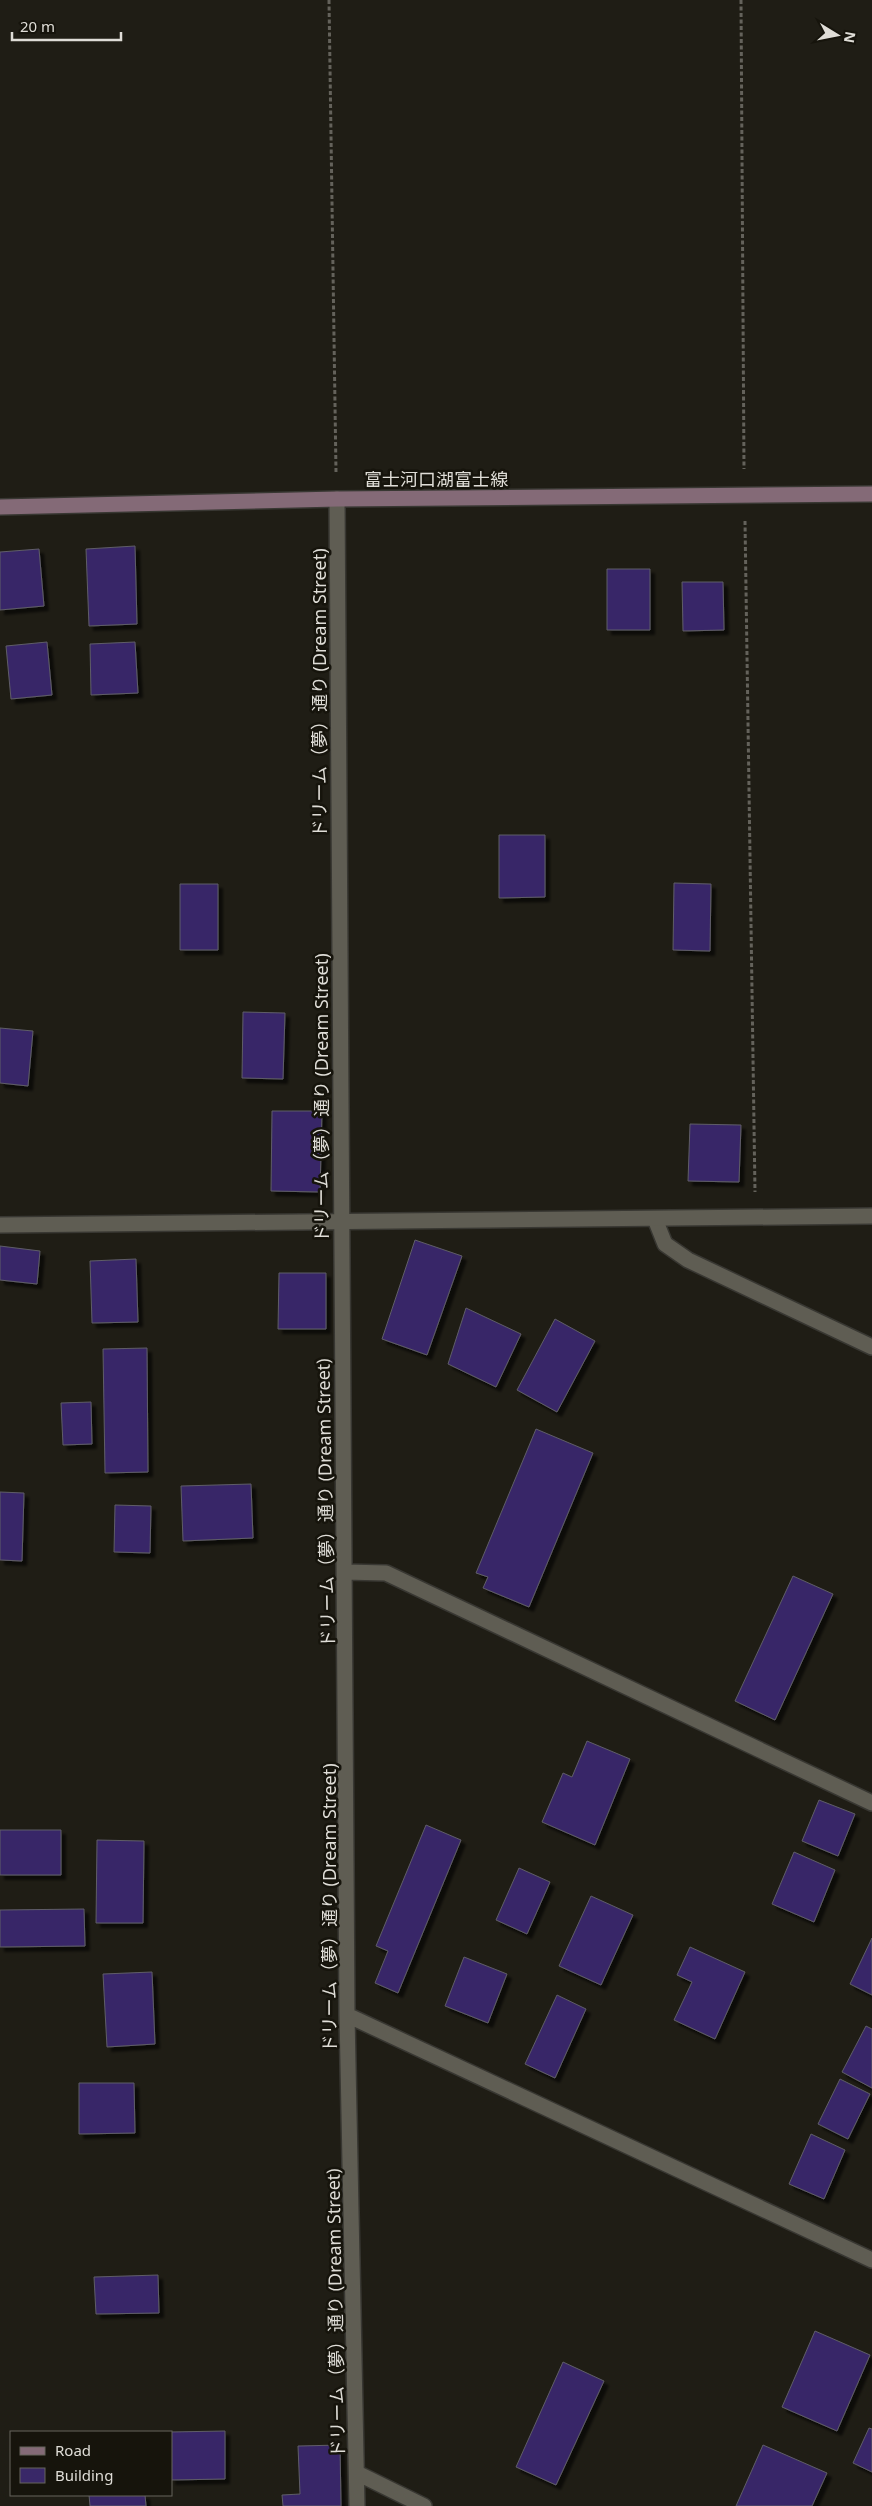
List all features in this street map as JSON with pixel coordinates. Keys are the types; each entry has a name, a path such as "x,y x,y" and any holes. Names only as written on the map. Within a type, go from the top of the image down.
{"main road":[{"name":"富士河口湖富士線","path":"0,507 337,499 872,494"}],"street":[{"name":"ドリーム（夢）通り (Dream Street)","path":"337,499 348,2015 357,2506"},
{"path":"0,1225 872,1216"},
{"path":"655,1219 665,1244 688,1260 872,1347"},
{"path":"345,1572 386,1573 872,1804"},
{"path":"348,2015 872,2260"},
{"path":"357,2473 424,2506"}],"path":[{"path":"329,0 337,499"},
{"path":"741,0 745,496 755,1218"}],"building":[{"path":"135,546 137,624 89,626 86,549"},
{"path":"39,549 44,606 0,610 0,552"},
{"path":"607,569 650,569 650,630 607,630"},
{"path":"682,582 723,582 724,630 683,631"},
{"path":"47,642 52,695 11,699 6,646"},
{"path":"135,642 138,693 91,695 90,644"},
{"path":"499,835 545,835 545,897 499,898"},
{"path":"674,883 711,884 710,951 673,950"},
{"path":"180,884 218,884 218,950 180,950"},
{"path":"243,1012 285,1013 283,1079 242,1078"},
{"path":"0,1028 33,1031 28,1086 0,1083"},
{"path":"272,1111 322,1111 320,1192 271,1191"},
{"path":"690,1124 741,1125 739,1182 688,1181"},
{"path":"415,1240 462,1256 427,1355 382,1339"},
{"path":"0,1246 40,1251 37,1284 0,1280"},
{"path":"136,1259 138,1322 92,1323 90,1261"},
{"path":"279,1273 326,1273 326,1329 278,1329"},
{"path":"466,1308 521,1334 496,1387 448,1364"},
{"path":"555,1319 595,1341 557,1412 517,1390"},
{"path":"147,1348 148,1472 105,1473 103,1349"},
{"path":"91,1402 92,1444 63,1445 61,1403"},
{"path":"536,1429 593,1453 529,1607 483,1588 488,1577 476,1573"},
{"path":"251,1484 253,1538 183,1541 181,1486"},
{"path":"0,1492 24,1493 22,1561 0,1560"},
{"path":"115,1505 151,1506 150,1553 114,1552"},
{"path":"793,1576 833,1594 775,1720 735,1701"},
{"path":"587,1741 630,1759 595,1845 542,1822 563,1773 572,1777"},
{"path":"819,1800 855,1814 838,1856 802,1841"},
{"path":"426,1825 461,1840 398,1993 375,1983 388,1951 376,1946"},
{"path":"0,1830 61,1830 61,1875 0,1875"},
{"path":"97,1840 144,1841 143,1923 96,1923"},
{"path":"794,1852 835,1870 814,1922 772,1904"},
{"path":"519,1868 550,1882 527,1934 496,1920"},
{"path":"591,1896 633,1915 601,1985 559,1966"},
{"path":"84,1909 85,1946 0,1947 0,1910"},
{"path":"872,1938 872,1995 850,1984"},
{"path":"690,1947 745,1972 715,2039 674,2020 692,1982 677,1975"},
{"path":"464,1957 507,1974 488,2023 445,2006"},
{"path":"152,1972 155,2044 107,2047 103,1974"},
{"path":"557,1995 586,2009 555,2078 525,2064"},
{"path":"866,2026 872,2029 872,2088 842,2072"},
{"path":"840,2079 870,2094 848,2139 818,2124"},
{"path":"79,2083 134,2083 135,2133 79,2134"},
{"path":"811,2134 845,2150 824,2199 789,2184"},
{"path":"158,2275 159,2313 96,2314 94,2277"},
{"path":"815,2331 870,2355 837,2431 782,2407"},
{"path":"563,2362 604,2381 556,2485 516,2467"},
{"path":"869,2428 872,2429 872,2472 853,2463"},
{"path":"225,2431 225,2479 172,2480 172,2432"},
{"path":"340,2445 341,2506 283,2506 282,2495 300,2494 298,2446"},
{"path":"763,2445 827,2473 812,2506 736,2506"},
{"path":"89,2496 145,2496 146,2506 90,2506"}]}
